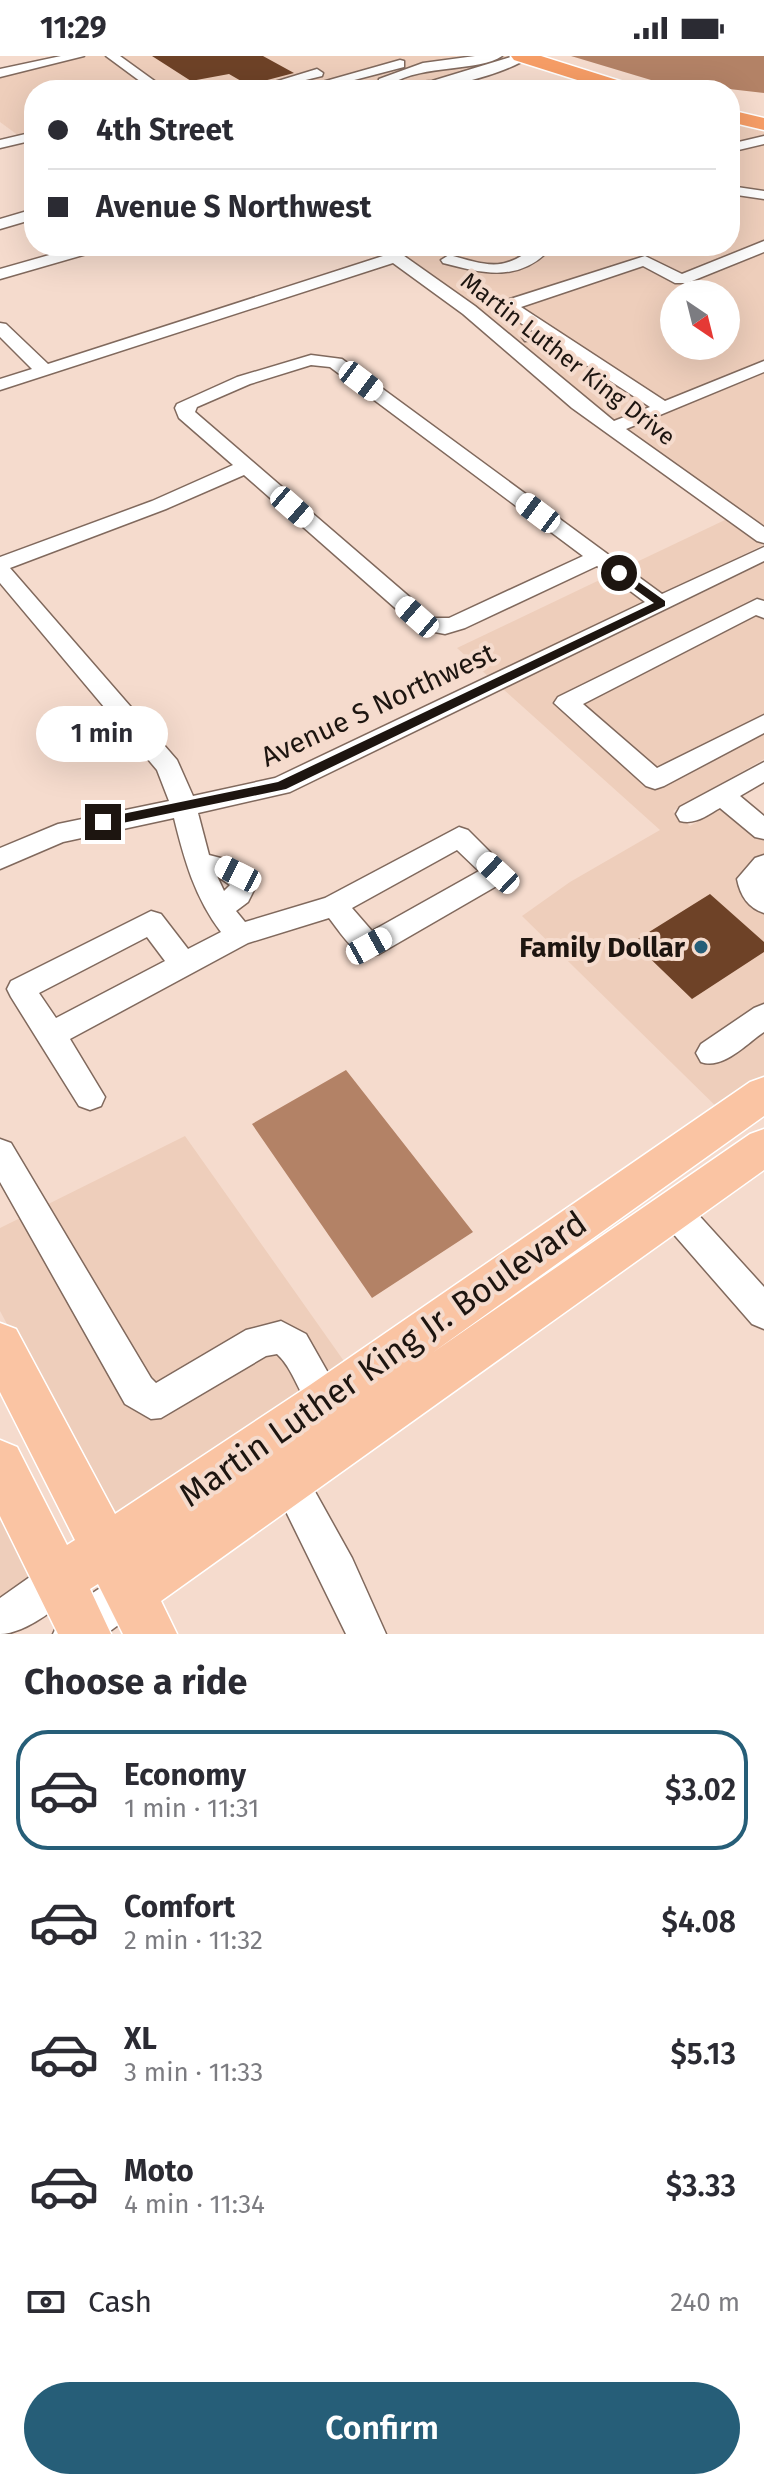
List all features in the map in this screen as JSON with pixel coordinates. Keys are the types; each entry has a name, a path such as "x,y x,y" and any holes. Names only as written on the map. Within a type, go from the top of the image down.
{"highway":[{"path":"522,56 598,80"}],"main road":[{"name":"Martin Luther King Jr. Boulevard","path":"58,1581 326,1401 764,1094"},
{"name":"Martin Luther King Jr. Boulevard","path":"140,1614 290,1483 764,1147"},
{"path":"0,1345 140,1614"},
{"path":"0,1464 80,1632"}],"street":[{"path":"0,73 36,60 78,56"},
{"path":"112,56 146,80"},
{"path":"340,80 428,56"},
{"path":"387,80 445,63 496,56"},
{"path":"445,80 499,66 522,56"},
{"path":"289,80 363,58"},
{"path":"338,67 356,76"},
{"path":"740,140 748,121"},
{"path":"0,144 24,138"},
{"path":"740,146 764,140"},
{"path":"740,191 764,195"},
{"path":"0,224 24,217"},
{"path":"740,256 764,246"},
{"path":"0,274 63,256"},
{"path":"0,385 321,281 377,256"},
{"name":"Martin Luther King Drive","path":"395,256 469,310 561,390 764,537"},
{"path":"449,260 500,271 514,270 532,256"},
{"path":"664,408 601,370 513,310 513,304 633,263 645,261 681,280 740,256"},
{"path":"0,328 44,370"},
{"path":"509,344 547,332"},
{"path":"239,935 219,909 239,895 244,884 238,874 221,865 199,865 178,788 168,766 0,567 159,505 247,466 186,414 185,406 208,394 289,366 322,360 336,363 598,557 709,630"},
{"path":"612,428 764,366"},
{"name":"Avenue S Northwest","path":"247,466 417,617 432,625 445,627 457,623 598,557"},
{"name":"Avenue S Northwest","path":"0,859 58,834 281,786 764,553"},
{"path":"761,728 655,780 566,703 757,606 764,611"},
{"path":"689,814 764,771"},
{"path":"722,795 764,830"},
{"path":"51,1035 239,935 334,906 459,837 498,873 369,946 334,906"},
{"path":"764,865 750,879 752,889 764,903"},
{"path":"90,1097 21,989 151,922 183,964"},
{"path":"711,1053 764,1016"},
{"path":"0,1153 138,1391 151,1401 161,1400 258,1342 273,1337 287,1340 294,1348 326,1401"},
{"path":"674,1211 764,1312"},
{"path":"290,1483 338,1572 366,1634"},
{"name":"Martin Luther King Jr. Boulevard","path":"0,1622 58,1581"},
{"name":"Martin Luther King Jr. Boulevard","path":"80,1632 140,1614"}],"shaded area":[{"path":"88,56 105,56 140,80 24,80 24,135 19,136 0,122 0,76"},
{"path":"118,56 514,56 525,60 446,80 153,80"},
{"path":"571,56 764,56 764,93 740,90 740,80 651,80"},
{"path":"740,121 764,127 764,529 586,402 402,256 740,256"},
{"path":"727,519 763,545 661,595 624,568"},
{"path":"764,562 764,759 673,811 690,826 723,807 764,841 764,1100 732,1122 522,916 570,882 660,830 503,689"},
{"path":"610,575 647,601 489,677 457,648"},
{"path":"346,1070 473,1232 372,1298 252,1124"},
{"path":"185,1136 358,1381 125,1544 0,1311 0,1228"},
{"path":"0,1504 35,1575 0,1599"}],"building":[{"path":"152,56 263,56 294,73 267,80 239,80 229,74 189,80"},
{"name":"Family Dollar","path":"710,894 764,942 764,952 692,999 633,942"}],"place":[{"name":"Family Dollar","path":"701,947"}],"route":[{"path":"103,822 281,786 661,603 619,573"}]}
